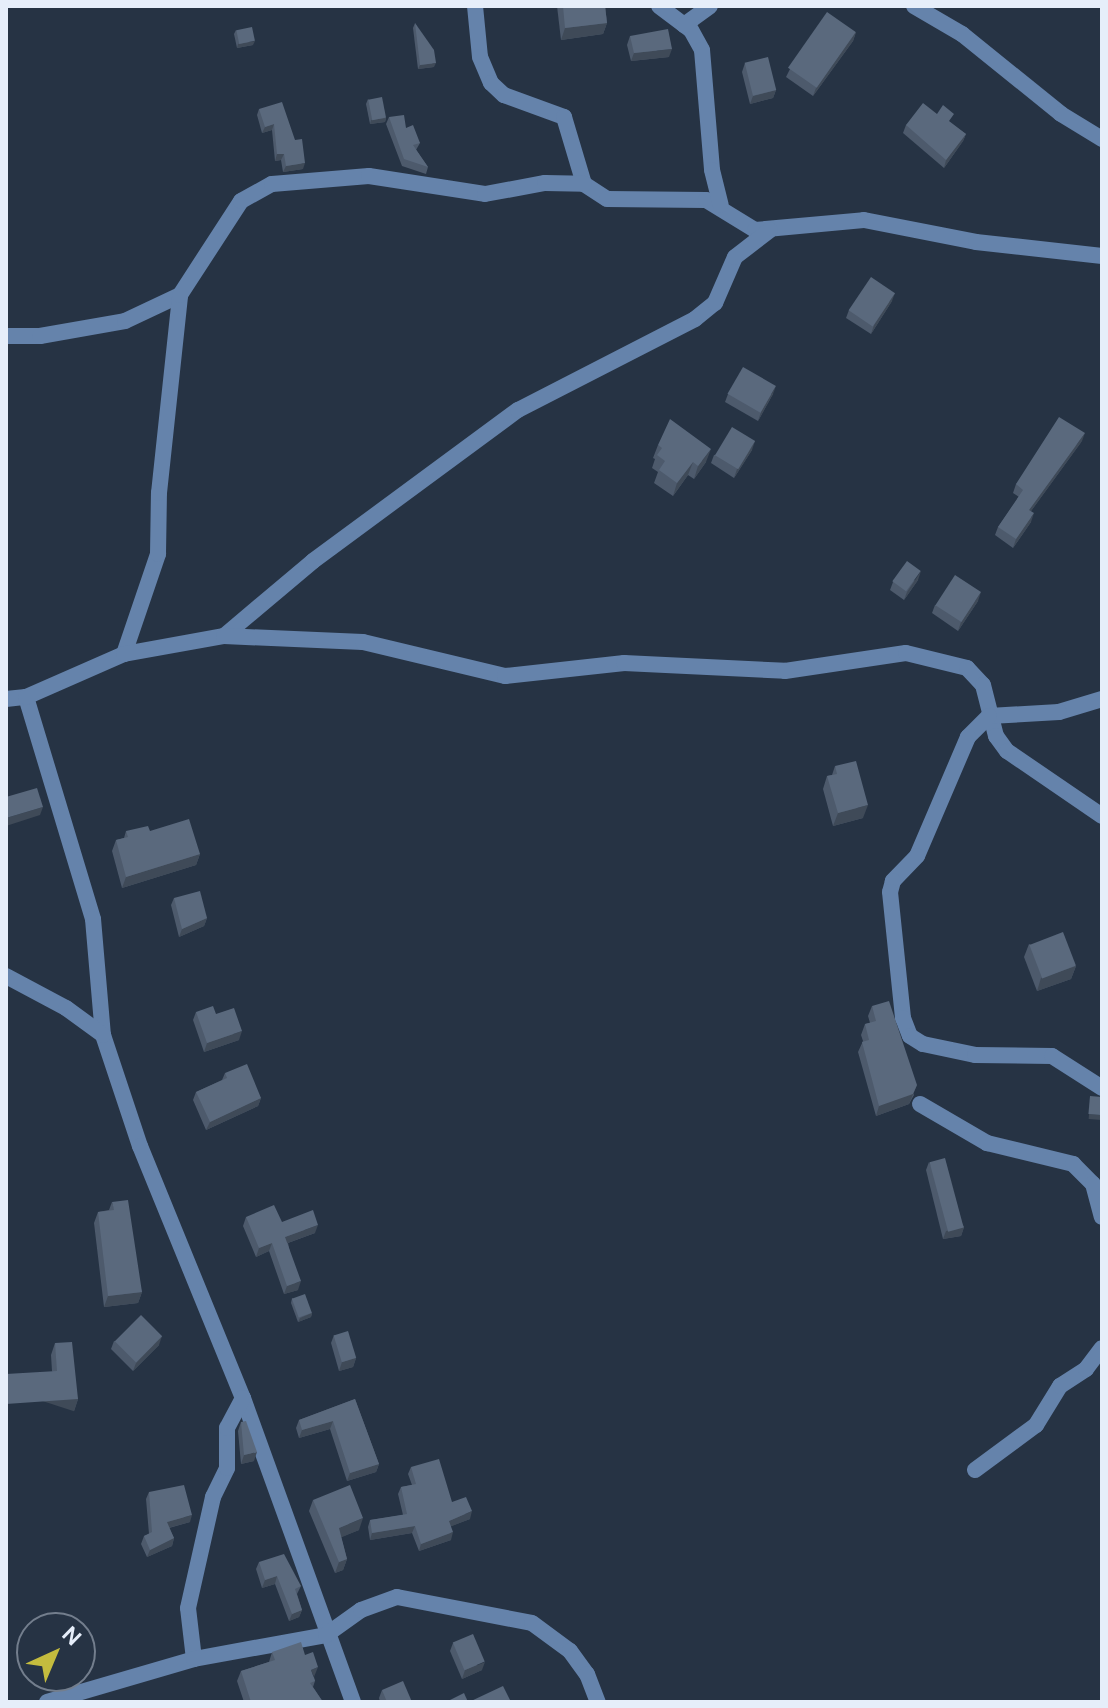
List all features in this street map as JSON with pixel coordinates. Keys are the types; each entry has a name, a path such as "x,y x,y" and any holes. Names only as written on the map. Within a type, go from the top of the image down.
{"street":[{"path":"475,6 480,57 491,83 504,95 564,117 584,184"},
{"path":"659,6 684,25 702,50 712,170 721,205"},
{"path":"684,25 710,6"},
{"path":"914,6 962,34 1061,114 1102,139"},
{"path":"124,654 158,554 159,493 180,295 241,201 272,184 369,176 485,194 575,179 607,199 706,200 721,205 743,224 770,230 864,220 976,242 1102,256"},
{"path":"224,636 313,561 518,410 695,319 715,303 735,257 770,230"},
{"path":"6,336 40,336 125,321 180,295"},
{"path":"6,699 26,697 124,654 224,636 363,642 505,676 624,663 785,671 906,653 967,668 983,685 989,716 1007,751 1102,816"},
{"path":"26,697 93,919 103,1035 140,1146 243,1398 326,1635 353,1702"},
{"path":"1102,699 1059,712 989,716 968,737 917,856 893,881 903,1018 910,1036 923,1044 975,1055 1052,1056 1102,1088"},
{"path":"6,976 66,1008 103,1035"},
{"path":"920,1104 987,1143 1073,1164 1093,1184 1102,1217"},
{"path":"975,1470 1036,1425 1060,1386 1099,1359"},
{"path":"194,1659 188,1608 213,1497 227,1468 227,1428 243,1398"},
{"path":"47,1702 194,1659 326,1635 361,1610 397,1597 522,1619 570,1651 587,1674 598,1702"}],"building":[{"path":"563,6 605,6 607,23 565,28"},
{"path":"827,12 856,32 817,88 788,68"},
{"path":"415,23 434,50 436,63 420,65"},
{"path":"252,27 255,41 239,44 236,30"},
{"path":"668,29 672,49 634,53 630,36"},
{"path":"768,57 776,90 753,96 745,63"},
{"path":"382,97 386,118 372,120 368,100"},
{"path":"282,102 295,140 302,139 305,163 286,166 284,154 277,154 274,124 265,127 259,109"},
{"path":"923,103 937,114 943,105 954,114 949,121 966,134 946,160 906,125"},
{"path":"404,115 406,128 413,125 420,143 413,145 428,167 404,159 389,117"},
{"path":"871,277 895,293 873,326 849,310"},
{"path":"743,367 776,386 760,413 728,394"},
{"path":"1059,417 1085,433 1029,510 1034,513 1016,539 998,527 1023,490 1016,484"},
{"path":"670,419 711,449 698,466 693,462 677,483 659,470 665,461 657,455 662,448 658,445"},
{"path":"732,427 755,441 738,469 715,455"},
{"path":"907,561 921,571 906,591 892,581"},
{"path":"955,575 981,592 961,622 935,605"},
{"path":"856,761 868,805 838,813 827,776 837,774 835,766"},
{"path":"37,788 43,807 6,818 6,797"},
{"path":"189,819 200,854 126,877 116,840 128,837 126,831 148,826 150,831"},
{"path":"200,891 207,918 182,929 174,898"},
{"path":"1063,932 1076,966 1042,979 1029,945"},
{"path":"889,1001 917,1085 913,1094 879,1106 862,1042 869,1040 865,1024 876,1021 872,1006"},
{"path":"213,1006 216,1014 234,1008 242,1031 207,1043 196,1012"},
{"path":"247,1064 261,1098 210,1122 196,1092 227,1078 225,1073"},
{"path":"1090,1096 1102,1097 1100,1115 1088,1114"},
{"path":"945,1158 964,1228 948,1232 930,1162"},
{"path":"128,1200 142,1292 108,1296 98,1212 114,1210 112,1202"},
{"path":"274,1205 282,1222 313,1210 318,1225 285,1237 301,1281 287,1286 272,1243 259,1248 246,1217"},
{"path":"305,1294 312,1313 299,1318 292,1299"},
{"path":"141,1315 162,1336 136,1362 115,1341"},
{"path":"348,1331 356,1358 342,1362 334,1335"},
{"path":"72,1342 78,1399 6,1404 6,1374 57,1371 55,1343"},
{"path":"355,1399 379,1464 350,1473 333,1421 302,1430 299,1420"},
{"path":"246,1421 257,1452 244,1455 241,1422"},
{"path":"439,1459 452,1502 466,1497 472,1511 449,1521 453,1532 421,1544 415,1526 372,1533 370,1520 407,1514 401,1487 416,1484 411,1467"},
{"path":"184,1485 192,1515 167,1522 174,1538 150,1550 144,1536 152,1532 149,1492"},
{"path":"350,1485 363,1518 339,1528 347,1559 339,1562 313,1500"},
{"path":"284,1554 301,1586 295,1589 302,1610 292,1614 277,1576 265,1580 259,1562"},
{"path":"473,1634 485,1662 464,1670 453,1643"},
{"path":"301,1642 305,1655 313,1652 318,1667 311,1670 315,1681 310,1683 323,1702 251,1702 241,1671 275,1660 272,1652"},
{"path":"403,1681 412,1702 387,1702 382,1690"},
{"path":"503,1686 511,1702 469,1702"},
{"path":"464,1693 468,1702 446,1702"}]}
